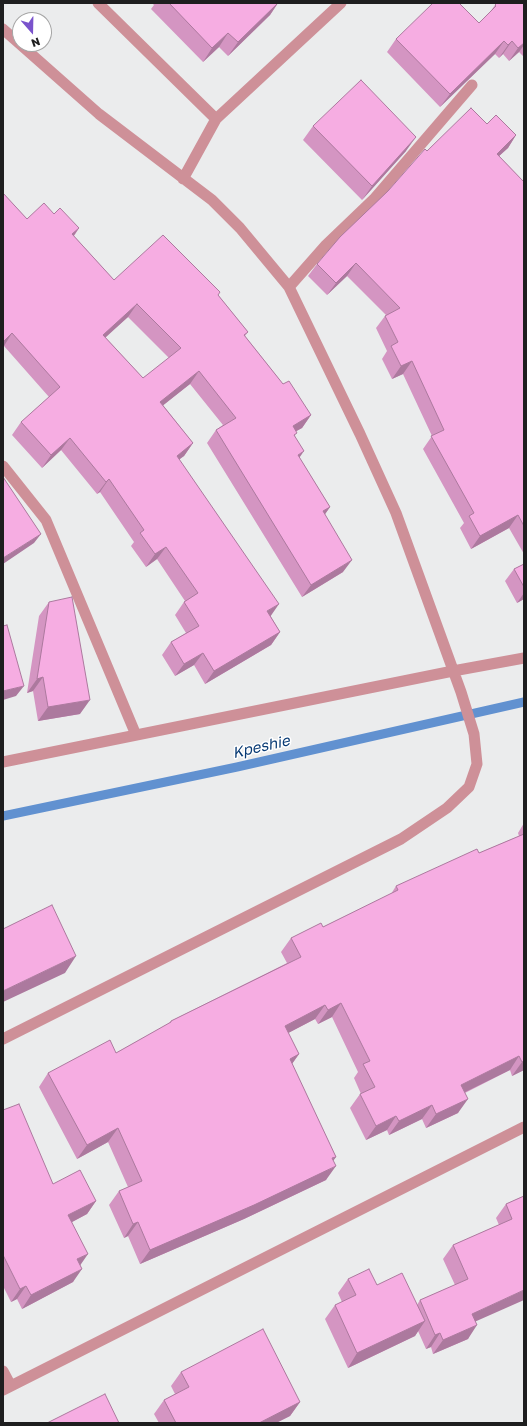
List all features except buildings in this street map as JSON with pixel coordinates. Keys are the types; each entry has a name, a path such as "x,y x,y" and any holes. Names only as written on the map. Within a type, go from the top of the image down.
{"street":[{"path":"98,3 216,119"},
{"path":"183,178 216,119 341,3"},
{"path":"3,29 99,114 212,200 240,228 288,287 360,434 396,513 461,692 474,734 477,764 469,787 447,808 401,839 3,1039"},
{"path":"288,287 326,245 374,199 472,85"},
{"path":"3,466 46,520 136,735"},
{"path":"3,762 524,658"},
{"path":"3,1371 7,1388 524,1127"}],"waterway":[{"name":"Kpeshie","path":"3,816 237,767 524,702"}]}
